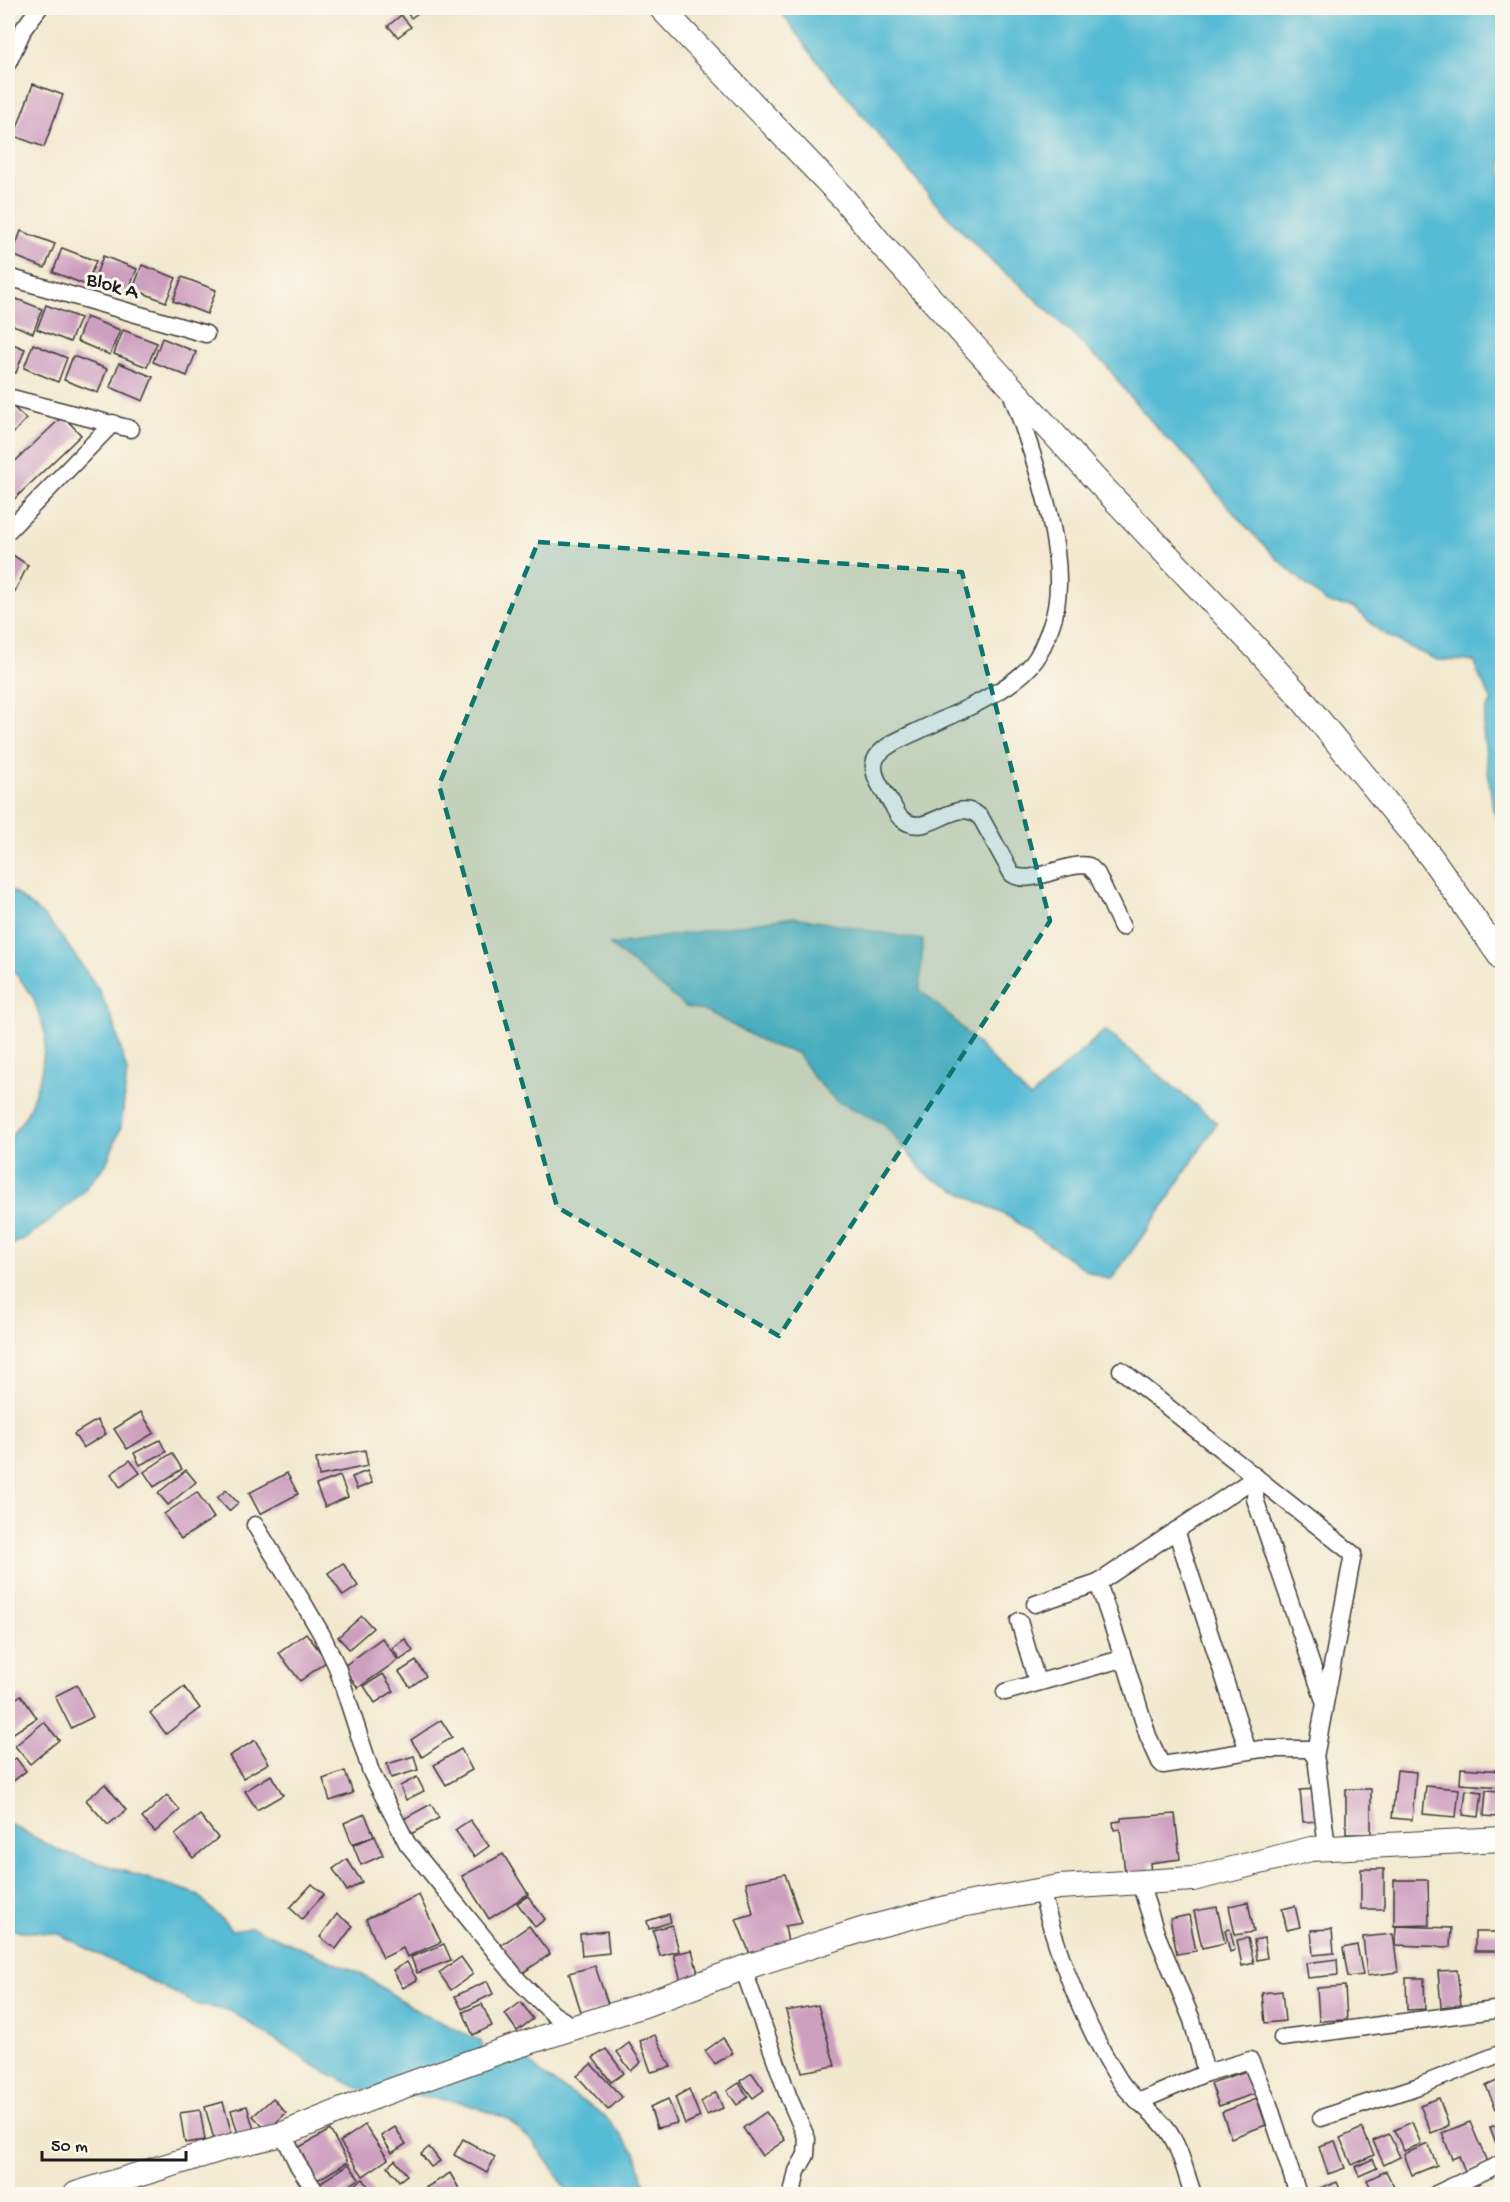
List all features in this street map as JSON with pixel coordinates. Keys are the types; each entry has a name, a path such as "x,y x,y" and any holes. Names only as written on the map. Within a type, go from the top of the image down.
{"street":[{"path":"8,63 24,28 39,8"},
{"path":"661,8 844,199 881,244 1094,478 1296,692 1431,857 1503,959"},
{"name":"Blok A","path":"8,277 206,334"},
{"path":"1008,383 1042,480 1055,547 1058,588 1052,623 1036,659 1022,674 986,698 896,741 877,756 874,769 876,778 900,819 909,824 920,825 959,810 974,811 981,818 1012,874 1018,879 1080,865 1089,866 1096,874 1122,927"},
{"path":"8,397 131,429"},
{"path":"8,531 113,423"},
{"path":"1121,1370 1353,1554 1315,1757 1328,1848"},
{"path":"1035,1604 1098,1583 1256,1477"},
{"path":"1256,1477 1255,1499 1325,1704"},
{"path":"255,1525 322,1635 337,1667 371,1772 407,1843 519,1981 553,2014 574,2028"},
{"path":"1176,1530 1248,1751"},
{"path":"1098,1583 1148,1736 1162,1764 1174,1765 1248,1751 1306,1748 1315,1757"},
{"path":"1019,1621 1037,1682"},
{"path":"1005,1692 1110,1661 1118,1660 1125,1664"},
{"path":"76,2194 231,2146 283,2134 379,2095 507,2049 644,2005 743,1968 868,1928 950,1907 1059,1887 1193,1879 1311,1849 1503,1839"},
{"path":"1140,1883 1156,1934 1192,2020 1206,2073"},
{"path":"1041,1890 1052,1930 1096,2040 1122,2083 1174,2138 1193,2194"},
{"path":"743,1968 789,2098 807,2139 806,2155 797,2171 792,2194"},
{"path":"1282,2038 1503,2009"},
{"path":"1321,2118 1419,2086 1503,2053"},
{"path":"1138,2102 1206,2073 1247,2059 1251,2062 1268,2102 1298,2194"},
{"path":"283,2134 298,2165 317,2194"},
{"path":"1436,2194 1503,2163"}],"highlighted area":[{"path":"538,542 962,572 1050,921 779,1336 557,1207 439,785"}],"water":[{"path":"778,8 1502,8 1502,831 1493,809 1483,731 1485,713 1492,701 1477,672 1475,661 1437,660 1409,647 1381,632 1353,607 1327,603 1274,556 1237,517 1186,456 1165,437 1106,365 1018,283 996,266 937,205 814,57"},
{"path":"8,890 14,892 45,917 99,990 114,1024 127,1072 121,1127 106,1164 80,1195 46,1224 22,1240 8,1246 8,1141 28,1112 41,1075 46,1035 33,997 8,963"},
{"path":"794,917 923,940 920,990 951,1017 1030,1098 1105,1030 1217,1123 1161,1210 1111,1280 1089,1272 1009,1217 927,1176 883,1123 836,1101 814,1078 797,1053 769,1045 708,1012 686,1007 610,945"},
{"path":"8,1823 60,1851 197,1894 232,1930 252,1927 361,1974 419,2012 481,2041 485,2054 492,2064 525,2058 544,2076 604,2115 635,2152 648,2194 569,2194 534,2143 506,2118 460,2102 357,2088 310,2063 231,2011 198,2005 59,1934 11,1930 8,1928"}],"building":[{"path":"404,9 422,10 411,18"},
{"path":"401,15 411,27 398,37 388,26"},
{"path":"33,84 63,95 44,147 14,136"},
{"path":"21,231 55,244 45,268 12,255"},
{"path":"62,248 96,261 86,285 53,272"},
{"path":"103,256 137,269 127,293 94,280"},
{"path":"142,265 176,278 166,302 133,289"},
{"path":"182,277 216,290 207,314 173,301"},
{"path":"9,296 42,309 33,333 8,323"},
{"path":"46,305 80,318 70,342 37,329"},
{"path":"86,317 120,330 110,355 77,341"},
{"path":"123,330 157,343 147,367 114,354"},
{"path":"162,338 196,352 187,376 153,362"},
{"path":"8,342 25,349 16,373 8,370"},
{"path":"33,344 67,358 58,382 24,368"},
{"path":"73,356 107,369 98,393 64,380"},
{"path":"119,363 153,377 143,401 110,387"},
{"path":"8,402 26,419 8,439"},
{"path":"63,416 81,435 8,505 8,468"},
{"path":"8,552 28,565 12,597 8,594"},
{"path":"141,1412 154,1433 127,1449 114,1429"},
{"path":"97,1420 106,1434 83,1448 74,1434"},
{"path":"160,1440 166,1452 140,1465 134,1453"},
{"path":"365,1450 368,1466 319,1476 316,1459"},
{"path":"172,1453 182,1469 154,1487 144,1472"},
{"path":"130,1460 140,1473 120,1487 111,1474"},
{"path":"186,1470 196,1482 168,1505 158,1493"},
{"path":"367,1471 372,1483 357,1489 352,1477"},
{"path":"287,1473 298,1494 260,1514 249,1493"},
{"path":"340,1476 348,1497 325,1507 316,1485"},
{"path":"226,1490 238,1503 229,1511 217,1498"},
{"path":"197,1492 214,1518 181,1539 164,1514"},
{"path":"343,1563 358,1586 343,1596 328,1573"},
{"path":"362,1616 373,1628 349,1649 338,1637"},
{"path":"306,1633 327,1661 300,1681 279,1653"},
{"path":"382,1638 398,1660 358,1688 343,1667"},
{"path":"405,1639 413,1651 400,1660 392,1648"},
{"path":"416,1661 426,1676 410,1687 399,1672"},
{"path":"383,1674 394,1691 375,1703 364,1686"},
{"path":"77,1685 93,1717 71,1728 55,1696"},
{"path":"184,1687 200,1708 166,1734 150,1713"},
{"path":"21,1695 37,1718 9,1736 8,1704"},
{"path":"441,1720 452,1737 422,1757 411,1740"},
{"path":"44,1722 59,1740 30,1764 15,1746"},
{"path":"255,1740 269,1763 243,1778 229,1756"},
{"path":"461,1749 472,1770 446,1785 434,1765"},
{"path":"414,1756 418,1770 391,1778 387,1764"},
{"path":"16,1758 26,1771 12,1782 8,1775 8,1764"},
{"path":"1461,1768 1502,1771 1502,1787 1460,1784"},
{"path":"1397,1770 1416,1772 1412,1820 1392,1818"},
{"path":"345,1771 353,1793 330,1801 323,1779"},
{"path":"271,1775 283,1795 257,1810 245,1791"},
{"path":"417,1777 424,1791 406,1800 400,1786"},
{"path":"105,1784 126,1810 108,1825 86,1800"},
{"path":"1426,1786 1459,1789 1456,1817 1423,1814"},
{"path":"1317,1789 1320,1821 1303,1822 1300,1790"},
{"path":"1346,1789 1371,1789 1371,1834 1346,1834"},
{"path":"1466,1790 1482,1792 1479,1817 1463,1815"},
{"path":"1486,1790 1499,1791 1497,1817 1484,1816"},
{"path":"167,1795 180,1810 155,1832 142,1818"},
{"path":"431,1804 439,1818 406,1837 398,1822"},
{"path":"365,1814 374,1836 352,1844 344,1823"},
{"path":"1175,1814 1180,1859 1150,1863 1151,1874 1125,1872 1120,1829 1114,1830 1113,1822 1121,1821 1121,1818"},
{"path":"200,1815 218,1838 193,1858 175,1835"},
{"path":"470,1820 489,1846 474,1857 455,1830"},
{"path":"375,1836 383,1855 361,1865 353,1845"},
{"path":"503,1854 528,1894 489,1919 462,1876"},
{"path":"347,1859 362,1882 347,1891 333,1869"},
{"path":"1361,1869 1384,1869 1384,1909 1361,1909"},
{"path":"785,1874 802,1923 785,1926 788,1943 750,1954 736,1919 753,1914 746,1882"},
{"path":"1394,1880 1428,1880 1429,1925 1394,1926"},
{"path":"312,1884 324,1894 302,1919 290,1908"},
{"path":"419,1895 441,1942 407,1957 403,1948 383,1958 366,1919"},
{"path":"528,1896 545,1919 535,1927 517,1903"},
{"path":"1248,1902 1254,1932 1235,1935 1229,1906"},
{"path":"1295,1906 1300,1927 1287,1930 1282,1909"},
{"path":"1217,1907 1225,1943 1202,1948 1194,1911"},
{"path":"337,1914 353,1926 336,1949 320,1937"},
{"path":"669,1914 671,1922 649,1929 647,1921"},
{"path":"1189,1915 1196,1951 1177,1954 1170,1919"},
{"path":"672,1925 679,1951 660,1956 653,1930"},
{"path":"529,1926 550,1954 520,1975 500,1946"},
{"path":"1396,1926 1451,1928 1450,1947 1395,1945"},
{"path":"1230,1929 1235,1950 1230,1952 1225,1930"},
{"path":"1332,1929 1334,1953 1313,1955 1311,1930"},
{"path":"607,1931 609,1953 582,1956 580,1934"},
{"path":"1475,1932 1502,1932 1502,1951 1475,1951"},
{"path":"1393,1934 1398,1972 1367,1976 1363,1937"},
{"path":"1248,1938 1254,1963 1242,1966 1237,1940"},
{"path":"1264,1938 1267,1958 1257,1960 1254,1940"},
{"path":"444,1944 451,1960 417,1973 411,1957"},
{"path":"1357,1945 1363,1975 1348,1977 1343,1948"},
{"path":"692,1950 699,1977 681,1981 674,1954"},
{"path":"461,1957 473,1974 451,1990 439,1973"},
{"path":"1337,1959 1338,1975 1308,1978 1306,1963"},
{"path":"407,1962 417,1980 403,1988 393,1970"},
{"path":"595,1966 609,2007 582,2015 569,1973"},
{"path":"1457,1970 1461,2005 1441,2007 1438,1971"},
{"path":"1406,1978 1424,1978 1425,2009 1407,2010"},
{"path":"487,1981 493,1994 462,2009 455,1996"},
{"path":"1345,1986 1347,2020 1319,2021 1317,1988"},
{"path":"1282,1991 1285,2021 1265,2023 1262,1993"},
{"path":"521,2002 533,2019 517,2031 505,2014"},
{"path":"482,2004 492,2026 473,2035 463,2012"},
{"path":"818,2005 835,2066 802,2072 786,2011"},
{"path":"655,2035 671,2067 651,2072 640,2041"},
{"path":"723,2038 733,2053 715,2064 705,2051"},
{"path":"629,2043 641,2062 631,2071 617,2052"},
{"path":"606,2049 624,2073 611,2082 593,2058"},
{"path":"591,2064 622,2097 608,2110 577,2076"},
{"path":"1249,2070 1257,2093 1219,2106 1211,2083"},
{"path":"752,2073 764,2090 753,2098 740,2081"},
{"path":"1497,2081 1502,2093 1502,2106 1496,2109 1486,2086"},
{"path":"739,2083 748,2097 737,2105 727,2091"},
{"path":"689,2089 700,2117 685,2124 675,2097"},
{"path":"716,2092 723,2108 707,2115 701,2102"},
{"path":"273,2098 286,2113 267,2131 253,2116"},
{"path":"1439,2098 1449,2126 1431,2133 1420,2105"},
{"path":"668,2099 677,2123 657,2128 650,2107"},
{"path":"1257,2099 1266,2125 1231,2138 1222,2112"},
{"path":"223,2102 233,2138 215,2143 205,2107"},
{"path":"247,2106 254,2130 238,2134 231,2110"},
{"path":"200,2110 205,2140 185,2143 180,2113"},
{"path":"766,2112 785,2140 762,2156 743,2128"},
{"path":"1412,2122 1421,2144 1404,2151 1394,2130"},
{"path":"1470,2122 1487,2162 1465,2171 1459,2156 1452,2159 1442,2133"},
{"path":"1502,2124 1502,2145 1497,2146 1490,2127"},
{"path":"365,2125 388,2159 363,2176 340,2142"},
{"path":"395,2127 406,2144 392,2153 381,2136"},
{"path":"1362,2128 1374,2155 1352,2165 1340,2138"},
{"path":"330,2130 348,2162 314,2182 296,2149"},
{"path":"1389,2134 1400,2157 1384,2165 1373,2141"},
{"path":"463,2139 495,2157 487,2173 454,2155"},
{"path":"1335,2141 1345,2168 1328,2174 1319,2146"},
{"path":"1428,2144 1437,2165 1412,2175 1404,2154"},
{"path":"429,2147 440,2161 431,2167 421,2154"},
{"path":"1373,2159 1377,2168 1359,2176 1355,2167"},
{"path":"395,2160 407,2175 399,2181 388,2166"},
{"path":"349,2164 359,2179 337,2194 325,2194 318,2184"},
{"path":"1386,2171 1397,2193 1374,2194 1367,2180"},
{"path":"450,2173 460,2190 453,2194 415,2194"},
{"path":"363,2179 374,2194 342,2194"},
{"path":"1337,2182 1342,2194 1308,2194"}]}
